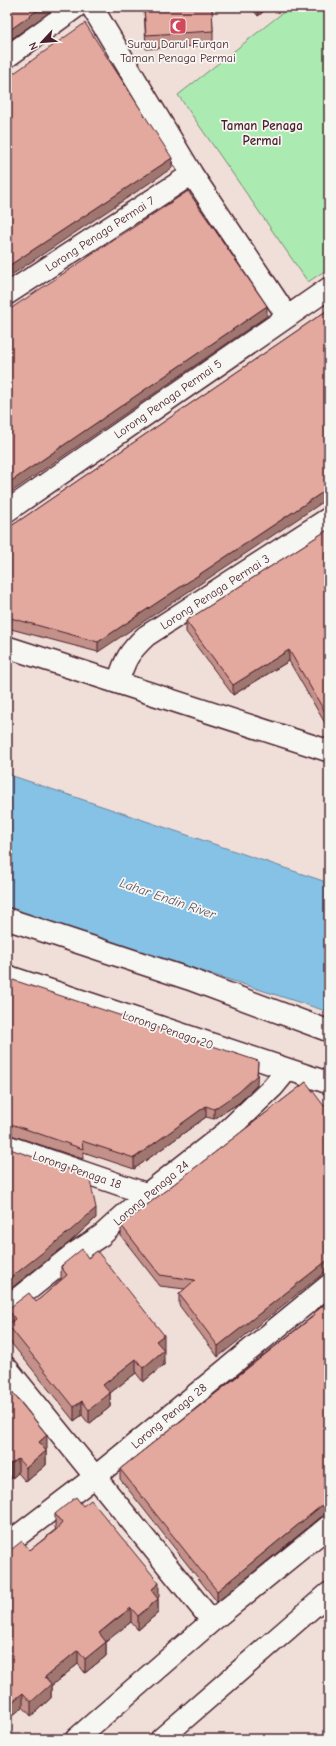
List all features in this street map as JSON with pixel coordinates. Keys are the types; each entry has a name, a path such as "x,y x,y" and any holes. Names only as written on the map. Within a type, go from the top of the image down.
{"street":[{"path":"7,57 76,7"},
{"path":"92,7 192,174 288,316"},
{"name":"Lorong Penaga Permai 7","path":"7,294 192,174"},
{"name":"Lorong Penaga Permai 5","path":"7,511 329,288"},
{"name":"Lorong Penaga Permai 3","path":"118,682 123,665 130,651 146,636 329,518"},
{"path":"7,647 329,751"},
{"path":"7,919 189,979 329,1031"},
{"name":"Lorong Penaga 20","path":"7,976 329,1083"},
{"name":"Lorong Penaga 24","path":"7,1307 72,1255 102,1235 148,1194 225,1133 273,1087 287,1070"},
{"name":"Lorong Penaga 18","path":"7,1146 148,1194"},
{"name":"Lorong Penaga 28","path":"7,1544 96,1476 329,1285"},
{"path":"7,1368 212,1621"},
{"path":"76,1739 212,1621 329,1526"},
{"path":"161,1739 329,1592"}],"green space":[{"path":"290,7 329,7 329,268 308,282 178,95"}],"water":[{"name":"Lahar Endin River","path":"7,774 329,883 329,1012 7,908"}],"building":[{"path":"7,7 42,7 7,32"},
{"name":"Surau Darul Furqan Taman Penaga Permai","path":"144,7 212,7 213,31 146,35"},
{"path":"85,23 172,158 7,267 7,78"},
{"path":"188,191 267,306 7,484 7,311"},
{"path":"329,309 329,488 98,642 7,617 7,529"},
{"path":"329,529 329,719 289,650 233,685 186,621"},
{"path":"7,978 258,1061 257,1075 239,1092 214,1109 206,1106 134,1158 82,1141 83,1149 11,1124 7,1124"},
{"path":"306,1082 324,1106 329,1103 329,1259 218,1346 179,1294 195,1280 160,1275 121,1225"},
{"path":"7,1148 89,1176 96,1208 70,1231 7,1280"},
{"path":"82,1249 88,1258 97,1251 164,1335 156,1341 164,1350 143,1368 136,1359 103,1385 110,1393 89,1410 82,1401 74,1407 8,1325 15,1319 8,1309 29,1293 36,1302 67,1275 61,1267 63,1265 61,1266"},
{"path":"329,1301 329,1504 321,1506 217,1591 120,1469 315,1315 314,1313"},
{"path":"7,1386 47,1435 39,1442 46,1451 26,1468 18,1459 7,1466"},
{"path":"76,1497 83,1506 91,1500 159,1583 151,1590 158,1599 138,1616 131,1608 116,1619 99,1633 106,1642 85,1659 78,1650 45,1677 51,1684 31,1702 23,1693 7,1706 7,1568 9,1567 7,1564 7,1553 22,1541 30,1550 56,1530 62,1523 55,1514"}],"place":[{"name":"Surau Darul Furqan Taman Penaga Permai","path":"178,26"}],"district":[{"name":"Taman Penaga Permai","path":"262,132"}]}
